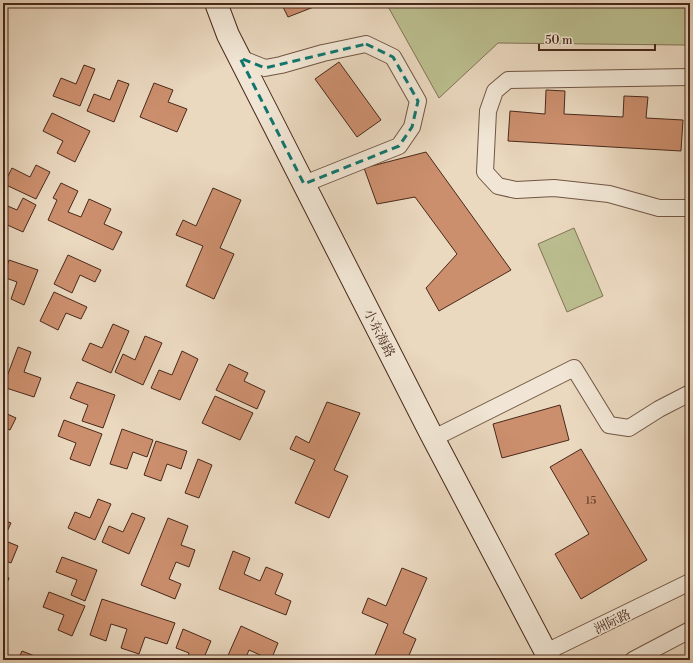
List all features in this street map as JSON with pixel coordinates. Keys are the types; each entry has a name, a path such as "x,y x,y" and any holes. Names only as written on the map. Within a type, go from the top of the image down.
{"main road":[{"name":"小东海路","path":"216,3 228,35 434,438 543,657"}],"street":[{"path":"240,58 265,68 366,44 393,57 418,101 412,126 399,146 304,184"},
{"path":"690,77 508,80 495,91 488,111 485,172 498,186 516,190 554,188 609,194 659,208 690,208"},
{"path":"434,438 574,368 609,425 629,428 690,393"},
{"name":"洲际路","path":"543,657 690,582"},
{"path":"633,660 690,630"}],"highlighted area":[{"path":"366,44 393,57 418,101 412,127 399,146 304,184 240,58 265,68"}],"green space":[{"path":"386,3 690,3 690,44 498,43 439,98"},
{"path":"574,228 603,296 567,312 538,244"}],"building":[{"path":"281,3 324,3 288,17"},
{"path":"339,62 381,120 357,137 315,79"},
{"path":"84,65 95,69 80,106 53,96 61,78 76,84"},
{"path":"118,80 129,84 114,122 87,111 94,94 110,100"},
{"path":"154,83 173,90 168,102 187,109 177,132 140,117"},
{"path":"546,90 565,91 564,114 623,117 624,96 648,97 646,118 683,120 681,151 508,141 510,111 545,114"},
{"path":"52,113 90,131 75,162 57,153 63,141 43,131"},
{"path":"426,152 511,270 439,311 426,288 457,254 415,197 377,204 364,168"},
{"path":"36,165 50,172 36,199 4,184 12,168 30,177"},
{"path":"61,183 78,191 68,212 81,217 89,199 111,209 104,224 122,232 113,250 48,220 57,200 53,198"},
{"path":"213,188 241,200 220,248 234,254 214,299 186,286 203,246 176,235 183,220 196,226"},
{"path":"23,198 36,205 23,232 3,223 3,204 17,210"},
{"path":"68,255 101,270 95,282 80,275 72,293 54,284"},
{"path":"9,260 38,270 24,305 11,299 17,282 3,277"},
{"path":"54,292 87,307 81,319 66,313 58,330 40,321"},
{"path":"113,324 129,331 111,373 82,360 90,343 102,348"},
{"path":"145,336 162,343 143,385 115,372 123,354 135,360"},
{"path":"18,347 31,352 24,372 41,378 34,397 3,387"},
{"path":"182,351 198,359 180,400 151,388 159,370 172,375"},
{"path":"3,362 8,364 3,379"},
{"path":"229,364 248,373 244,381 265,391 257,409 216,390"},
{"path":"77,382 115,395 103,428 82,421 88,405 70,398"},
{"path":"215,396 253,413 240,440 202,423"},
{"path":"327,402 360,413 334,470 348,476 329,518 295,503 315,460 290,449 296,436 309,443"},
{"path":"560,405 569,440 502,458 493,424"},
{"path":"3,412 16,418 10,430 3,427"},
{"path":"64,420 102,434 90,466 70,459 76,443 58,436"},
{"path":"122,429 153,440 147,457 133,452 127,469 110,464"},
{"path":"156,441 187,451 181,469 167,464 161,481 144,475"},
{"path":"581,449 647,560 581,599 555,554 589,534 550,467"},
{"path":"198,459 212,465 199,498 185,493"},
{"path":"98,499 111,504 95,540 68,528 75,512 90,518"},
{"path":"132,513 145,518 129,554 102,542 109,526 123,532"},
{"path":"168,518 188,526 181,545 195,550 189,567 176,562 169,579 181,584 175,599 141,585"},
{"path":"3,520 11,523 3,540"},
{"path":"3,540 18,546 11,563 3,560"},
{"path":"233,551 250,558 244,574 260,581 266,567 283,574 275,594 291,601 286,615 219,589"},
{"path":"62,557 97,570 85,601 71,595 77,580 56,572"},
{"path":"402,568 427,578 403,633 416,639 407,660 373,660 388,624 362,613 368,598 386,606"},
{"path":"3,576 9,578 4,590 3,589"},
{"path":"49,592 85,606 72,636 58,630 64,615 43,607"},
{"path":"102,599 175,623 167,644 145,637 139,654 121,648 127,629 111,624 106,641 90,635"},
{"path":"241,626 278,643 271,660 249,650 245,660 226,660"},
{"path":"183,629 211,641 203,660 187,660 189,653 176,648"},
{"path":"22,651 45,660 18,660"}]}
